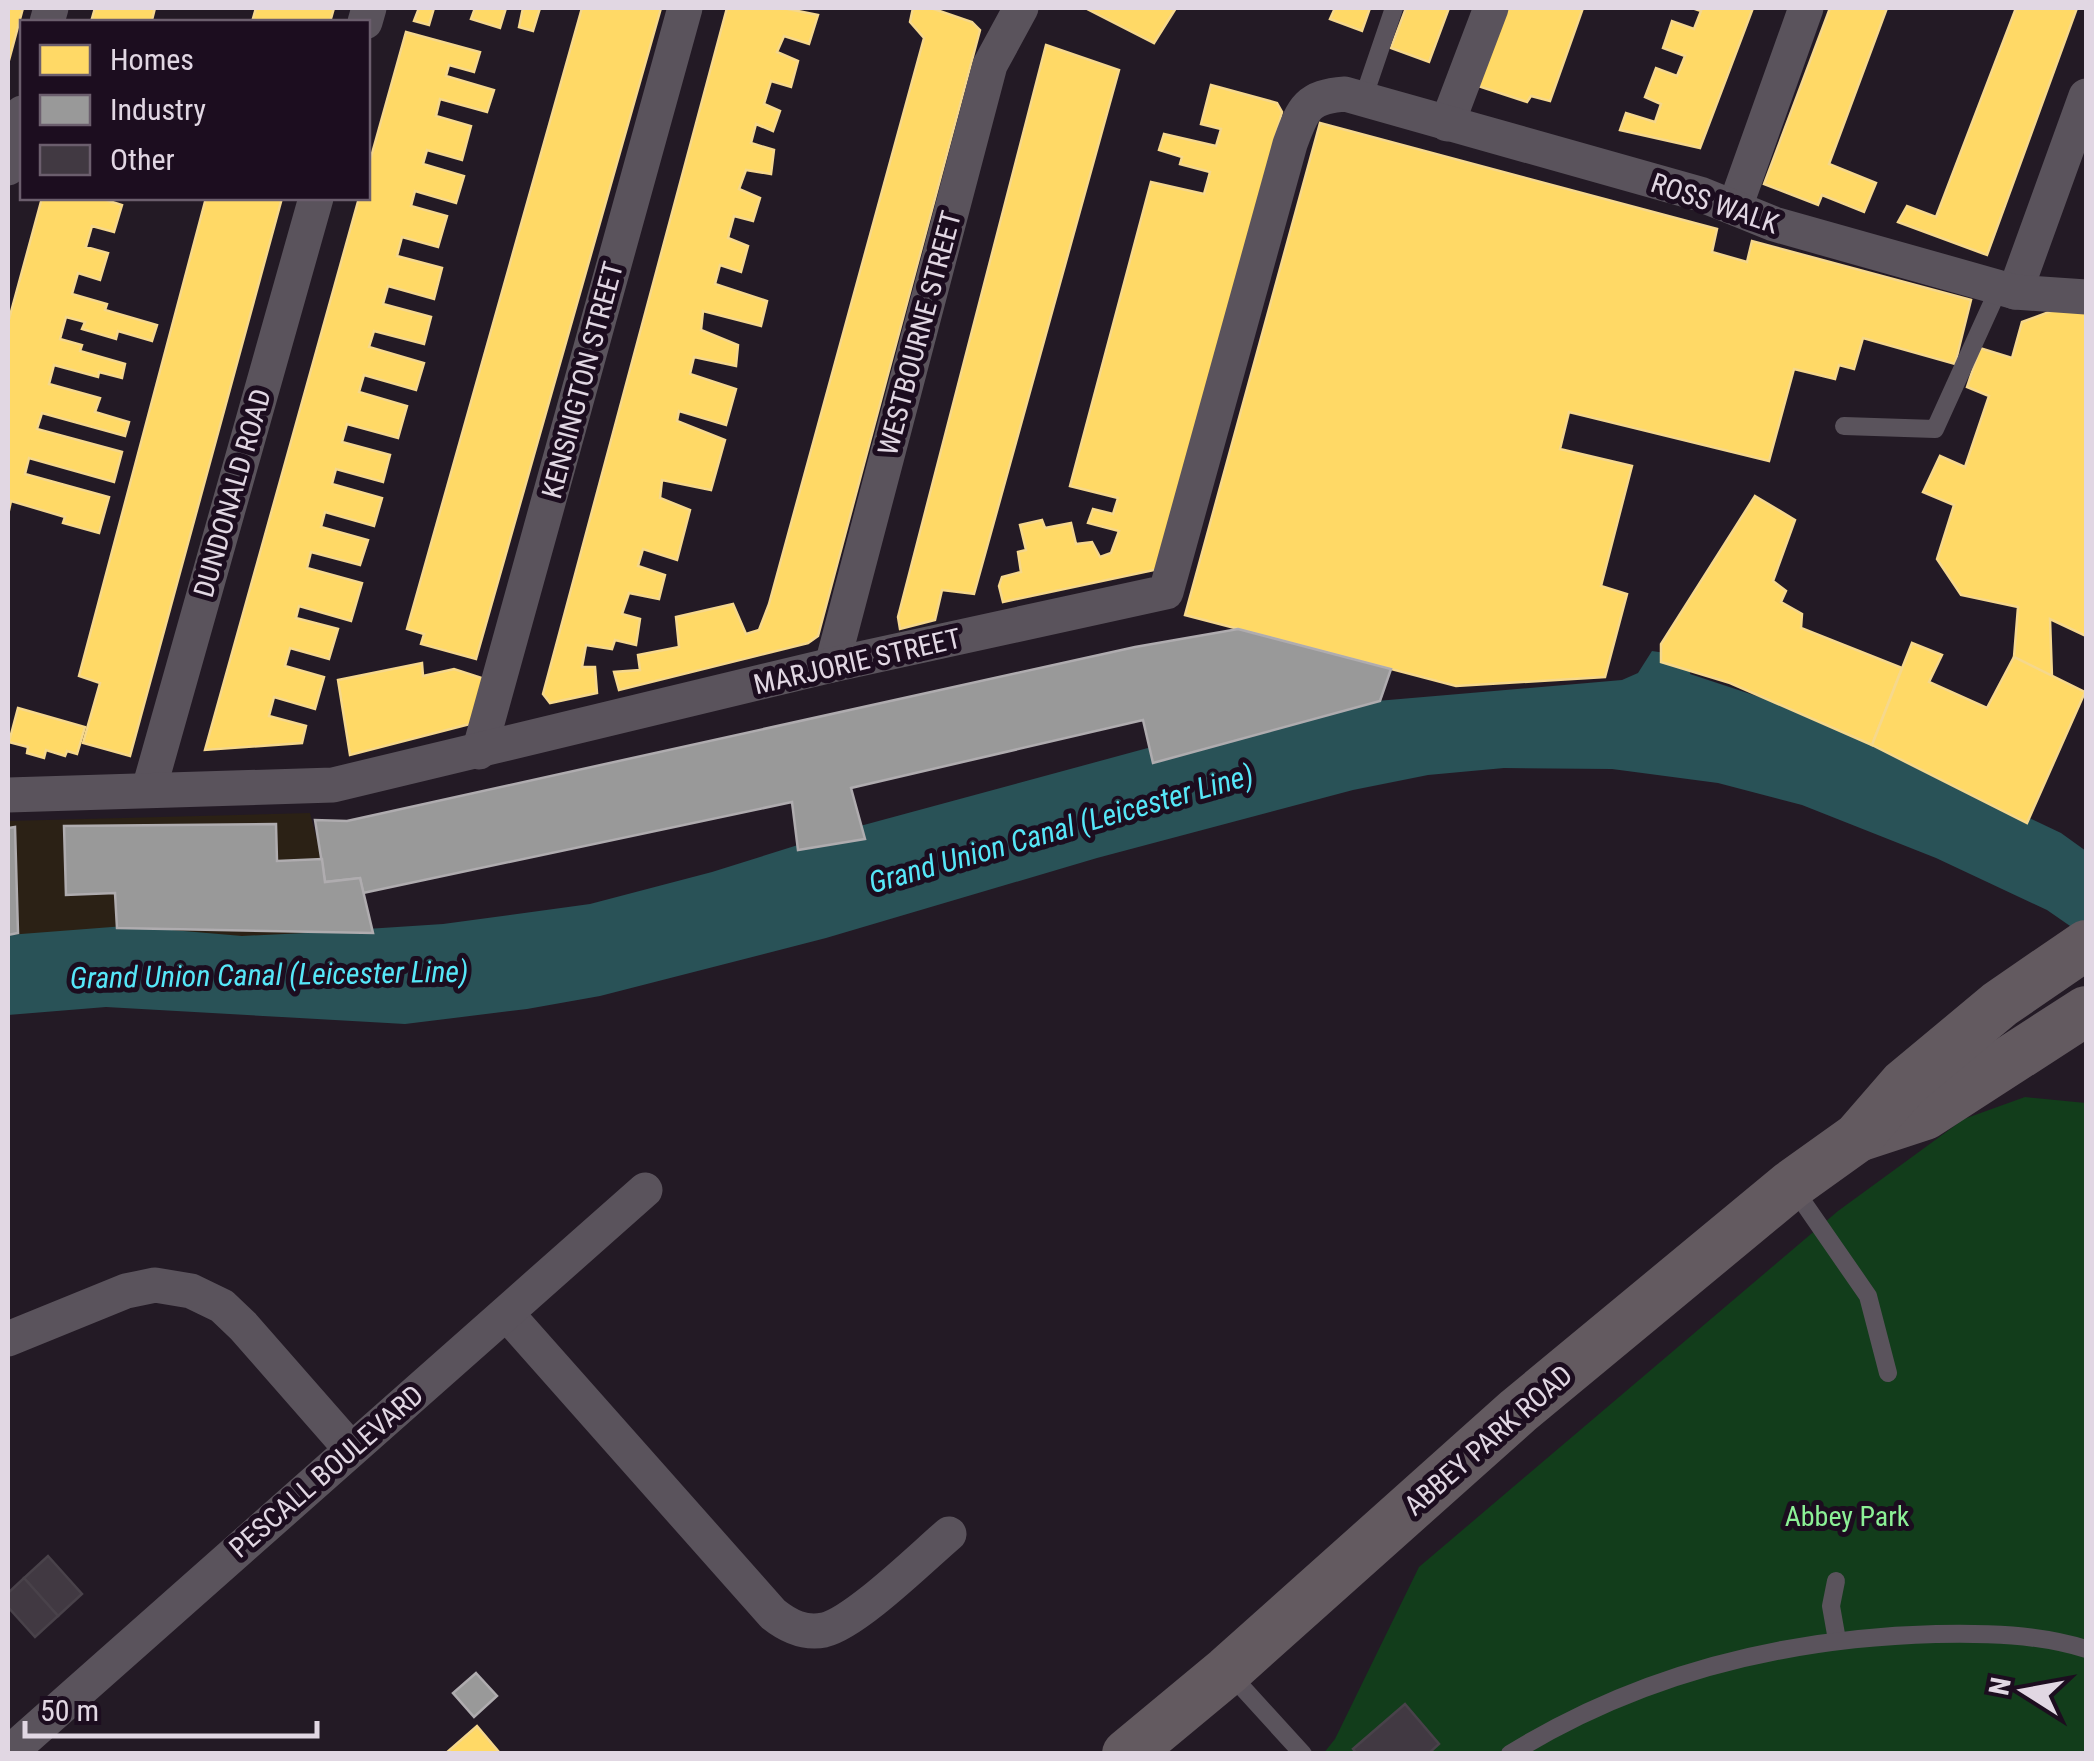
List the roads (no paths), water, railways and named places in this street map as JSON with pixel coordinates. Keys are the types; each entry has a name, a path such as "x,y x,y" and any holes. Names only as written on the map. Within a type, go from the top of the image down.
{"main road":[{"name":"ABBEY PARK ROAD","path":"1127,1754 1518,1411 1792,1185 1858,1137 1904,1084 2000,1004 2067,958"},
{"name":"ABBEY PARK ROAD","path":"1858,1137 1925,1115 2076,1018"}],"street":[{"name":"KENSINGTON STREET","path":"479,752 685,8"},
{"name":"WESTBOURNE STREET","path":"832,665 990,64 1021,8"},
{"path":"1447,124 1490,8"},
{"path":"1735,208 1806,8"},
{"name":"MARJORIE STREET","path":"8,795 333,785 832,665 1166,592 1290,144 1308,104 1324,96 1354,97"},
{"path":"2007,290 2086,96"},
{"name":"ROSS WALK","path":"1354,97 1700,194 1774,224 2007,290 2086,298"},
{"path":"8,168 20,121"},
{"name":"DUNDONALD ROAD","path":"149,789 315,200"},
{"name":"PESCALL BOULEVARD","path":"24,1749 350,1448 645,1190"},
{"path":"8,1338 126,1291 155,1286 191,1290 233,1316 350,1448"},
{"path":"507,1314 786,1624 812,1632 839,1625 948,1534"}],"lane":[{"path":"1354,97 1394,8"},
{"path":"1844,426 1935,429 2007,290"},
{"path":"1792,1185 1868,1296 1888,1373"},
{"path":"1836,1581 1831,1606 1836,1640"},
{"path":"1510,1754 1623,1694 1734,1660 1836,1640 1980,1634 2054,1639 2086,1650"},
{"path":"1227,1670 1302,1754"}],"water":[{"name":"Grand Union Canal (Leicester Line)","path":"1652,651 1692,657 1690,674 1802,711 2061,833 2086,851 2086,937 2047,910 1936,858 1802,805 1718,783 1612,769 1504,768 1428,775 1353,790 1097,858 826,938 600,996 527,1009 405,1024 106,1007 8,1015 8,935 125,926 242,936 305,933 443,924 590,904 712,872 849,829 1347,694 1365,702 1622,680 1638,673"}],"park label":[{"name":"Abbey Park","path":"1847,1516"}]}
